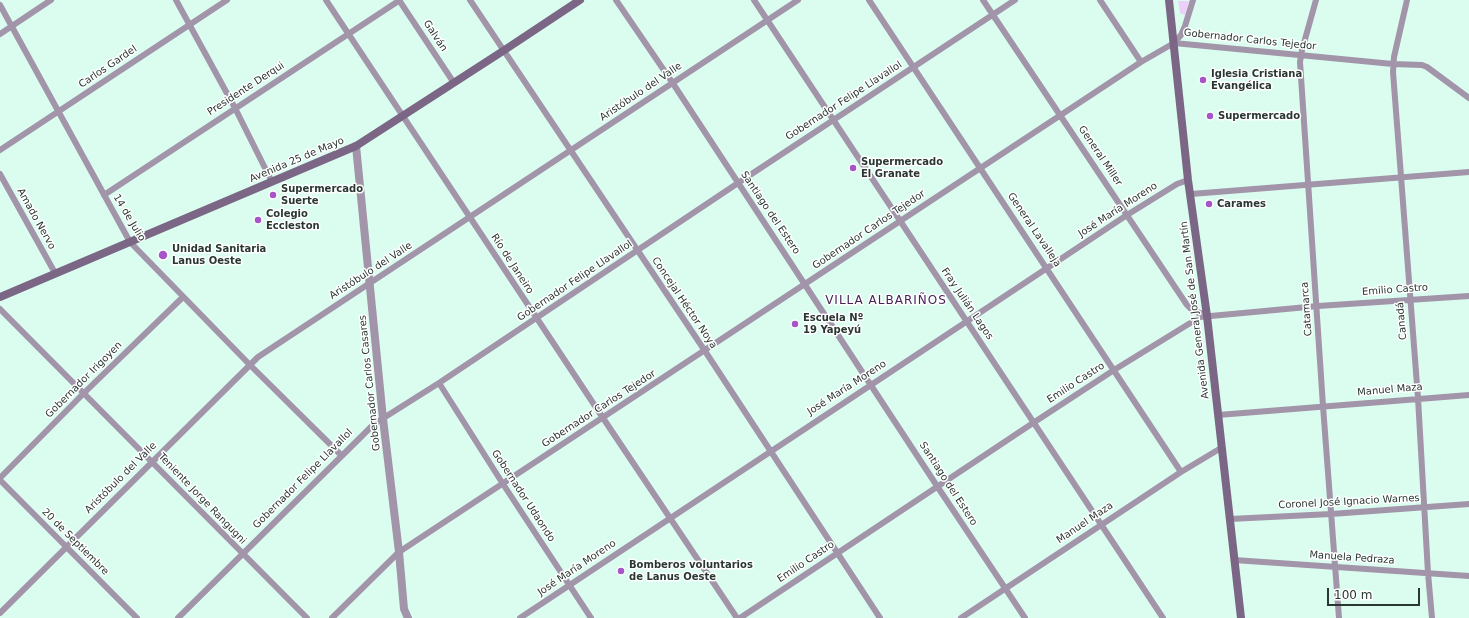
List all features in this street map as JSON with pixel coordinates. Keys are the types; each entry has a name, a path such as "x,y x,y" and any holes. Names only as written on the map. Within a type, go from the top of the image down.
{"main road":[{"name":"Avenida 25 de Mayo","path":"0,297 356,146 580,0"},
{"name":"Avenida General José de San Martín","path":"1169,0 1188,180 1207,316 1241,618"}],"street":[{"path":"0,34 51,0"},
{"path":"176,0 272,182"},
{"name":"Carlos Gardel","path":"0,150 227,0"},
{"name":"Río de Janeiro","path":"326,0 737,618"},
{"name":"Presidente Derqui","path":"104,195 400,0"},
{"name":"Galván","path":"400,0 454,83"},
{"name":"Concejal Héctor Noya","path":"470,0 705,351 880,618"},
{"name":"Santiago del Estero","path":"616,0 672,82 870,385 1025,618"},
{"name":"Fray Julián Lagos","path":"754,0 1163,618"},
{"name":"Aristóbulo del Valle","path":"0,613 249,364 258,357 798,0"},
{"name":"General Lavalleja","path":"869,0 1181,472"},
{"name":"General Miller","path":"983,0 1187,305 1192,310 1207,316"},
{"name":"Gobernador Felipe Llavallol","path":"178,618 369,428 537,319 738,183 1015,0"},
{"path":"1100,0 1141,62"},
{"path":"1174,43 1181,35 1185,26 1193,0"},
{"name":"Catamarca","path":"1316,0 1300,56 1308,185 1318,306 1323,406 1339,618"},
{"name":"Canadá","path":"1407,0 1393,64 1418,398 1432,618"},
{"name":"14 de Julio","path":"0,5 130,242 341,456"},
{"name":"Gobernador Carlos Tejedor","path":"332,618 399,552 1141,62 1174,43 1300,56 1425,66 1469,98"},
{"name":"Gobernador Carlos Casares","path":"356,146 383,419 399,552 404,609 408,618"},
{"path":"1191,194 1469,172"},
{"name":"Amado Nervo","path":"0,174 55,273"},
{"name":"José María Moreno","path":"520,618 1127,215 1177,184 1188,180"},
{"name":"Emilio Castro","path":"740,618 1033,423 1114,370 1200,317 1318,306 1469,296"},
{"name":"Gobernador Irigoyen","path":"0,479 84,393 183,297"},
{"name":"Teniente Jorge Rangugni","path":"0,308 307,618"},
{"name":"Gobernador Udaondo","path":"439,383 591,618"},
{"name":"Manuel Maza","path":"1218,415 1469,395"},
{"name":"Manuel Maza","path":"961,618 1101,524 1221,448"},
{"name":"20 de Septiembre","path":"0,479 137,618"},
{"name":"Coronel José Ignacio Warnes","path":"1230,519 1331,514 1469,504"},
{"name":"Manuela Pedraza","path":"1234,560 1469,576"}],"shaded area":[{"path":"1178,1 1189,1 1185,15 1180,13"}],"place":[{"name":"Iglesia Cristiana Evangélica","path":"1203,80"},
{"name":"Supermercado","path":"1210,116"},
{"name":"Supermercado El Granate","path":"853,168"},
{"name":"Supermercado Suerte","path":"273,195"},
{"name":"Carames","path":"1209,204"},
{"name":"Colegio Eccleston","path":"258,220"},
{"name":"Unidad Sanitaria Lanus Oeste","path":"163,255"},
{"name":"Escuela Nº 19 Yapeyú","path":"795,324"},
{"name":"Bomberos voluntarios de Lanus Oeste","path":"621,571"}],"district":[{"name":"VILLA ALBARIÑOS","path":"886,301"}]}
